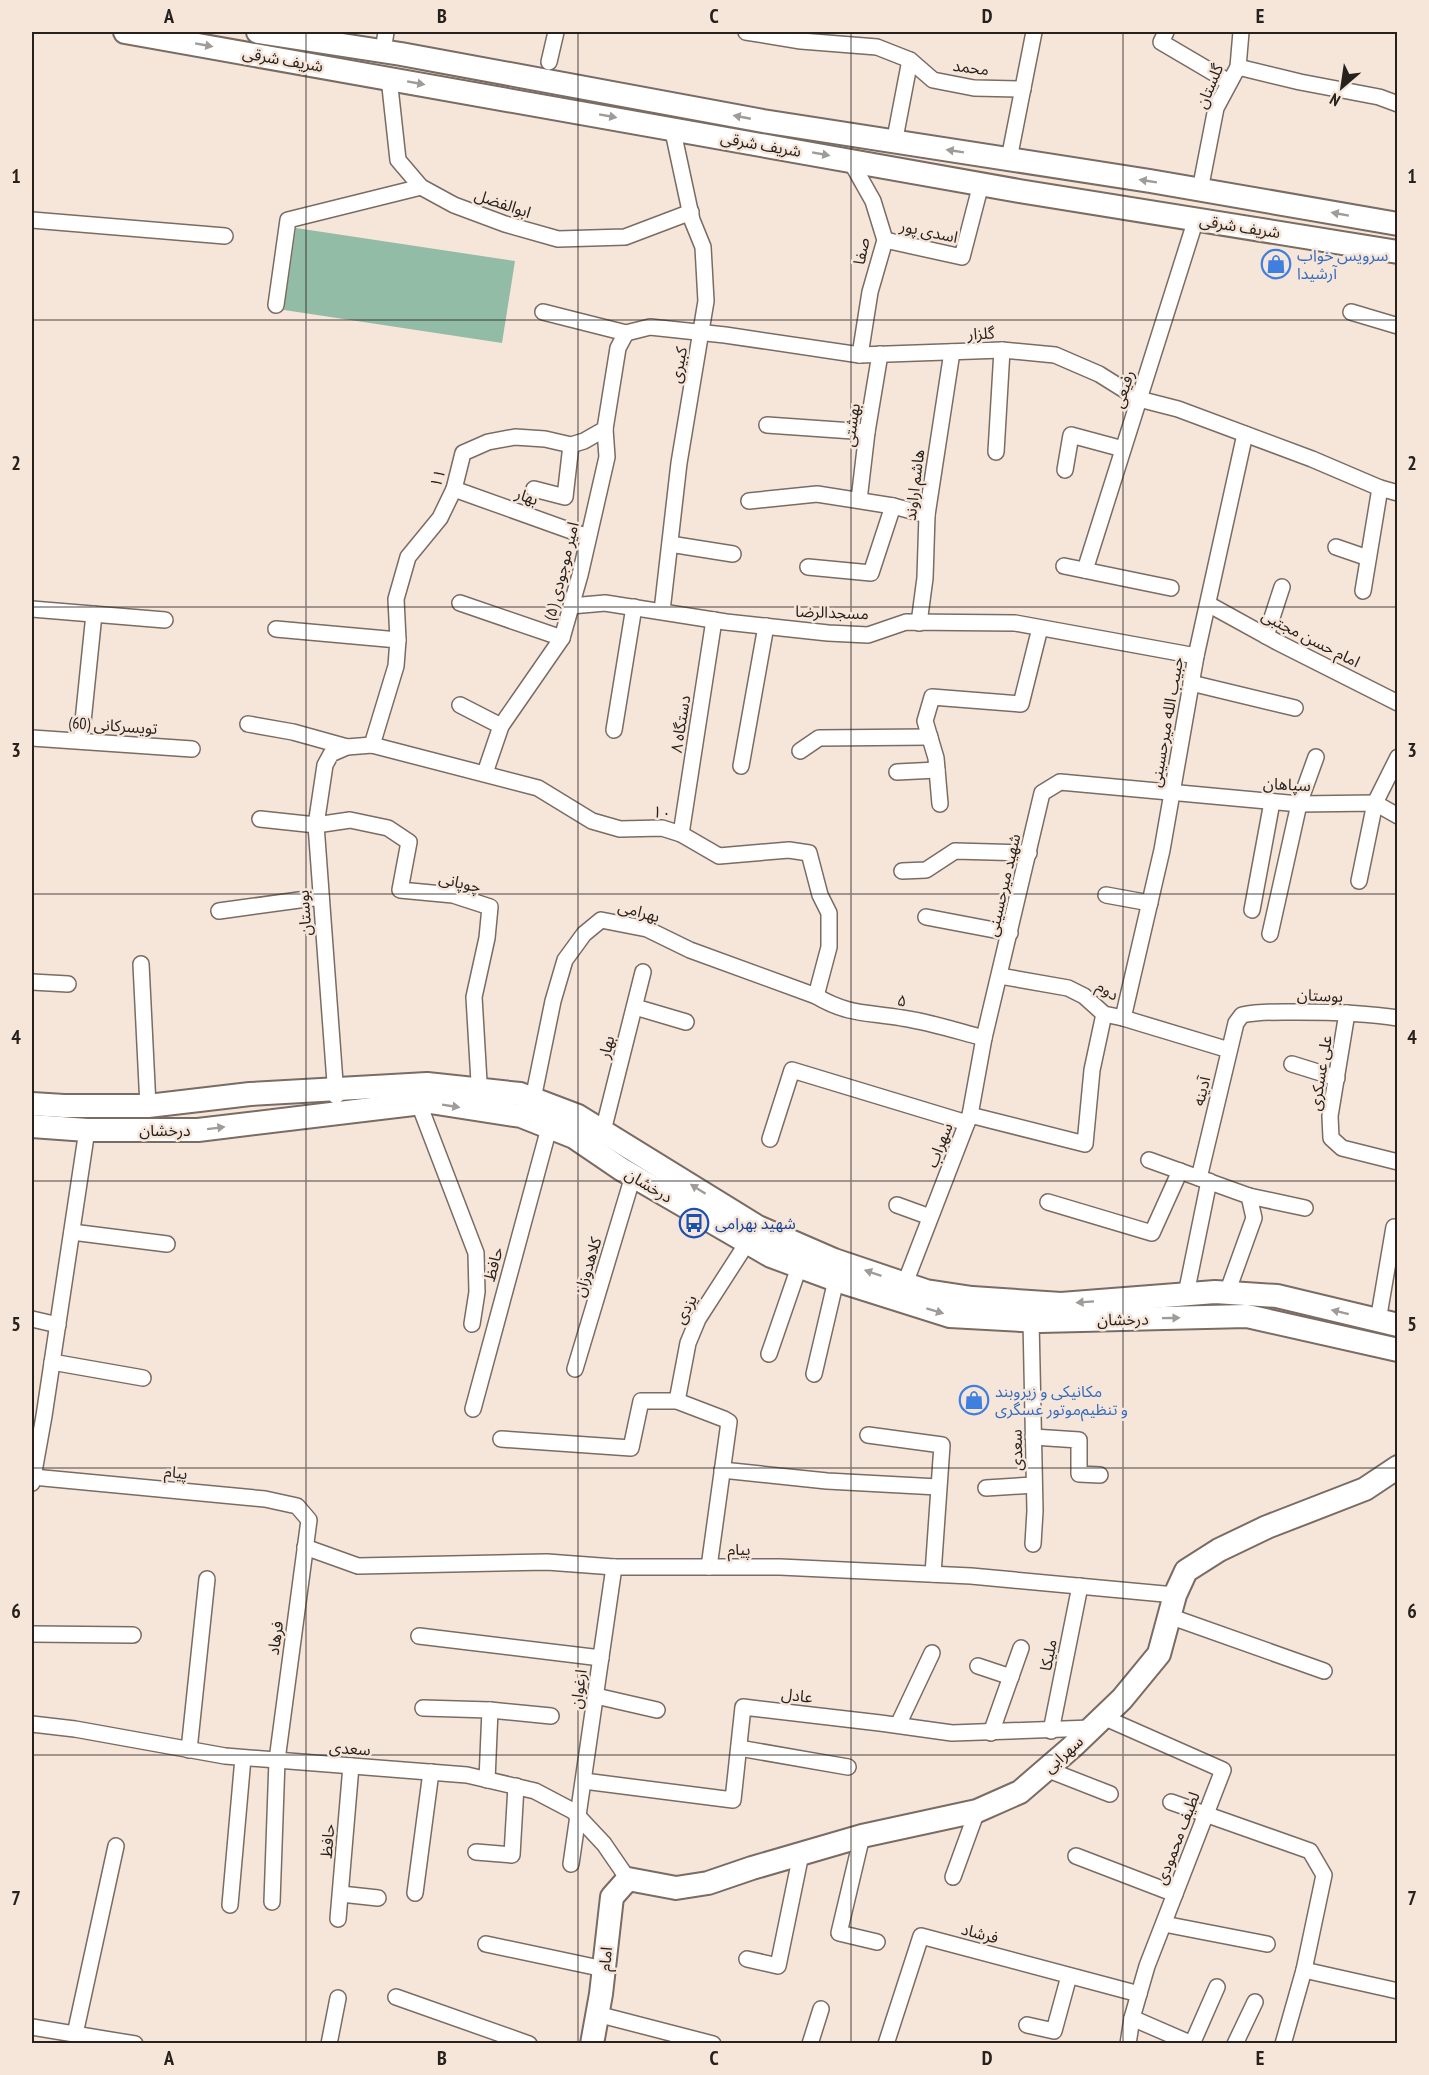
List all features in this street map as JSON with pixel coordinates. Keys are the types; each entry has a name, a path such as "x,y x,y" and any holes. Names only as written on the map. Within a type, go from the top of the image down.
{"main road":[{"name":"شریف شرقی","path":"125,32 981,184 1395,252"},
{"name":"شریف شرقی","path":"258,32 385,41 547,71 763,121 1397,223"},
{"path":"541,105 547,71"},
{"path":"1395,252 1397,223"},
{"name":"درخشان","path":"32,1104 148,1106 250,1094 427,1084 480,1100 574,1137 633,1176 747,1243 771,1256 836,1280 902,1292 926,1291 972,1298 1061,1304 1186,1294 1227,1293 1277,1296 1388,1323"},
{"name":"درخشان","path":"32,1126 87,1130 198,1130 430,1102 480,1100 520,1094 578,1116 758,1227 834,1260 950,1316 1031,1320 1247,1316 1398,1350"},
{"name":"سهرابی","path":"628,1879 676,1888 708,1883 862,1836 977,1811 1020,1792 1122,1699 1159,1654 1172,1606 1186,1571 1219,1550 1267,1527 1365,1489 1398,1467"},
{"name":"امام","path":"592,2043 604,1969 612,1897 628,1879"}],"street":[{"path":"547,71 556,32"},
{"name":"محمد","path":"753,32 801,41 877,47 910,60 933,80 974,88 1023,89"},
{"path":"1009,159 1034,32"},
{"path":"1166,32 1161,42 1229,82"},
{"name":"گلستان","path":"1200,190 1216,108 1238,67 1242,32"},
{"path":"896,133 910,60"},
{"path":"1238,67 1379,97 1398,104"},
{"name":"ابوالفضل","path":"389,78 398,160 421,187 454,205 505,224 558,239 625,237 691,212"},
{"name":"کبیری","path":"662,611 679,463 706,301 703,247 691,212 672,128"},
{"name":"صفا","path":"850,160 873,201 885,240 870,292 860,355"},
{"name":"اسدی پور","path":"885,240 962,257 981,184"},
{"path":"276,305 288,220 421,187"},
{"name":"رفیعی","path":"1085,570 1196,219"},
{"path":"32,220 225,236"},
{"name":"گلزار","path":"543,312 626,333 650,327 702,332 860,355 1002,350 1055,355 1099,374 1139,399 1178,409 1398,493"},
{"path":"1351,312 1398,326"},
{"path":"534,489 565,497 571,446 604,429 618,348 626,333"},
{"path":"996,452 1002,350"},
{"name":"هاشم اراوند","path":"919,623 925,578 927,515 952,352"},
{"name":"بهشتی","path":"859,500 880,354"},
{"path":"767,424 867,432"},
{"name":"امیر موجودی (۵)","path":"485,773 501,726 562,638 607,457 604,429"},
{"name":"حبیب الله میرحسینی","path":"1123,1018 1150,903 1196,656 1245,434"},
{"path":"1065,470 1071,435 1123,449"},
{"name":"۱۱","path":"372,745 396,666 398,639 396,599 408,557 440,518 454,489 463,453 488,441 515,436 545,439 571,446"},
{"path":"1362,591 1380,488"},
{"name":"بهار","path":"454,489 588,537"},
{"path":"749,501 817,494 893,506 927,515"},
{"path":"808,567 871,573 893,506"},
{"path":"670,544 733,554"},
{"path":"1336,548 1368,558"},
{"path":"1064,566 1172,588"},
{"path":"1266,636 1282,587"},
{"path":"460,603 562,638"},
{"name":"مسجدالرضا","path":"571,606 604,603 714,620 868,635 906,622 1014,623 1196,656"},
{"name":"امام حسن مجتبی","path":"1208,604 1398,703"},
{"path":"614,730 634,607"},
{"path":"32,609 165,620"},
{"path":"81,741 94,614"},
{"name":"۸ دستگاه","path":"681,834 714,620"},
{"path":"741,766 766,626"},
{"path":"940,804 936,758 925,721 932,697 1022,704 1040,628"},
{"path":"276,629 398,639"},
{"path":"1191,683 1295,708"},
{"path":"460,705 501,726"},
{"path":"248,724 293,732 347,747 372,745"},
{"path":"800,751 819,738 930,737"},
{"name":"تویسرکانی (60)","path":"32,738 192,748"},
{"name":"۱۰","path":"372,745 538,788 592,821 620,829 662,828 681,834 719,856 789,850 809,853 820,895 829,913 829,947 816,996"},
{"name":"بوستان","path":"337,1113 316,825 325,765 332,754 347,747"},
{"path":"1270,934 1299,804 1316,757"},
{"path":"1359,881 1375,803 1398,757"},
{"path":"897,772 937,770"},
{"name":"شهید میرحسینی","path":"969,1119 984,1038 1011,933 1042,793 1060,782 1172,793"},
{"name":"سپاهان","path":"1172,793 1299,804 1375,803"},
{"path":"1252,910 1272,802"},
{"path":"1375,803 1398,816"},
{"path":"260,819 316,825"},
{"name":"چوپانی","path":"316,825 350,820 388,828 409,842 400,890 453,895 490,908 487,938 474,998 480,1100"},
{"path":"902,871 926,870 955,851 1029,853"},
{"path":"1106,895 1150,903"},
{"path":"219,910 321,897"},
{"path":"926,917 1011,933"},
{"name":"بهرامی","path":"533,1099 553,1001 565,960 584,934 601,920 646,929 700,954 816,996"},
{"path":"141,964 148,1106"},
{"name":"بهار","path":"603,1131 643,972"},
{"name":"دوم","path":"1000,976 1068,988 1084,996 1104,1014 1229,1050"},
{"path":"32,982 68,984"},
{"name":"۵","path":"816,996 834,1007 902,1018 984,1038"},
{"path":"635,1007 686,1022"},
{"name":"بوستان","path":"1242,1014 1257,1011 1347,1013 1398,1018"},
{"name":"علی عسکری","path":"1347,1013 1330,1116 1331,1138 1342,1148 1398,1162"},
{"name":"سهراب","path":"902,1292 969,1119 1085,1144 1092,1070 1104,1014"},
{"name":"آدینه","path":"1186,1294 1204,1179 1229,1050 1236,1023 1242,1014"},
{"path":"1292,1065 1337,1078"},
{"path":"770,1139 792,1070 969,1119"},
{"path":"418,1104 476,1253 477,1292 472,1324"},
{"name":"حافظ","path":"473,1409 549,1128"},
{"path":"32,1480 87,1130"},
{"path":"1149,1160 1249,1196 1305,1209"},
{"path":"1048,1202 1152,1233 1180,1171"},
{"name":"کلاهدوزان","path":"575,1369 633,1176"},
{"path":"1227,1293 1254,1218 1249,1196"},
{"path":"897,1205 930,1217"},
{"path":"1388,1323 1394,1227"},
{"path":"72,1232 166,1244"},
{"name":"یزدی","path":"677,1401 688,1343 698,1319 747,1243"},
{"path":"769,1354 799,1267"},
{"path":"814,1374 836,1280"},
{"path":"32,1319 58,1325"},
{"name":"سعدی","path":"1031,1320 1033,1544"},
{"path":"52,1362 143,1378"},
{"path":"501,1439 631,1448 641,1401 677,1401 729,1422 709,1567"},
{"path":"868,1435 942,1445 933,1574"},
{"path":"1033,1437 1080,1440 1079,1474 1100,1475"},
{"path":"722,1470 827,1481 938,1488"},
{"name":"پیام","path":"32,1480 265,1499 297,1506 309,1520"},
{"path":"986,1488 1034,1485"},
{"name":"فرهاد","path":"272,1902 277,1760 309,1520"},
{"name":"پیام","path":"305,1547 358,1566 547,1562 614,1567 780,1567 933,1574 1080,1586 1172,1606 1324,1671"},
{"name":"ارغوان","path":"571,1864 614,1567"},
{"path":"189,1750 207,1580"},
{"name":"ملیکا","path":"1051,1731 1080,1586"},
{"path":"32,1634 133,1635"},
{"path":"419,1636 601,1658"},
{"path":"991,1733 1021,1648"},
{"path":"898,1725 932,1653"},
{"path":"978,1666 1011,1677"},
{"path":"596,1696 657,1710"},
{"path":"423,1707 551,1716"},
{"name":"عادل","path":"584,1781 733,1800 743,1707 951,1733 1051,1731 1097,1722"},
{"path":"487,1780 490,1710"},
{"name":"لطیف محمودی","path":"1097,1722 1223,1770 1139,1994 1128,2043"},
{"name":"سعدی","path":"32,1724 75,1729 243,1758 431,1772 467,1776 516,1786 535,1791 573,1811 604,1844 628,1879"},
{"path":"739,1748 848,1767"},
{"path":"230,1905 243,1758"},
{"name":"حافظ","path":"339,1919 351,1766"},
{"path":"1046,1769 1110,1794"},
{"path":"416,1893 431,1772"},
{"path":"476,1852 512,1855 516,1786"},
{"path":"1171,1802 1205,1816 1310,1851 1324,1875 1304,1970 1282,2043"},
{"path":"953,1877 977,1811"},
{"path":"862,1836 839,1933 877,1942"},
{"path":"75,2034 116,1846"},
{"path":"747,1959 777,1966 801,1854"},
{"path":"1076,1856 1175,1894"},
{"path":"340,1894 378,1898"},
{"path":"1164,1924 1267,1944"},
{"name":"فرشاد","path":"886,2043 921,1936 1139,1994"},
{"path":"486,1944 604,1969"},
{"path":"1304,1970 1398,1991"},
{"path":"1026,2025 1054,2031 1069,1976"},
{"path":"1132,2018 1192,2043 1217,1988"},
{"path":"396,1997 529,2043"},
{"path":"329,2043 338,1998"},
{"path":"1235,2043 1255,2002"},
{"path":"810,2043 821,2009"},
{"path":"597,2014 713,2043"},
{"path":"32,2027 110,2041 135,2043"}],"green space":[{"path":"296,228 515,261 502,343 284,310"}],"place":[{"name":"سرویس خواب آرشیدا","path":"1276,264"},
{"name":"شهید بهرامی","path":"694,1223"},
{"name":"مکانیکی و زیروبند و تنظیم‌موتور عسگری","path":"974,1400"}]}
